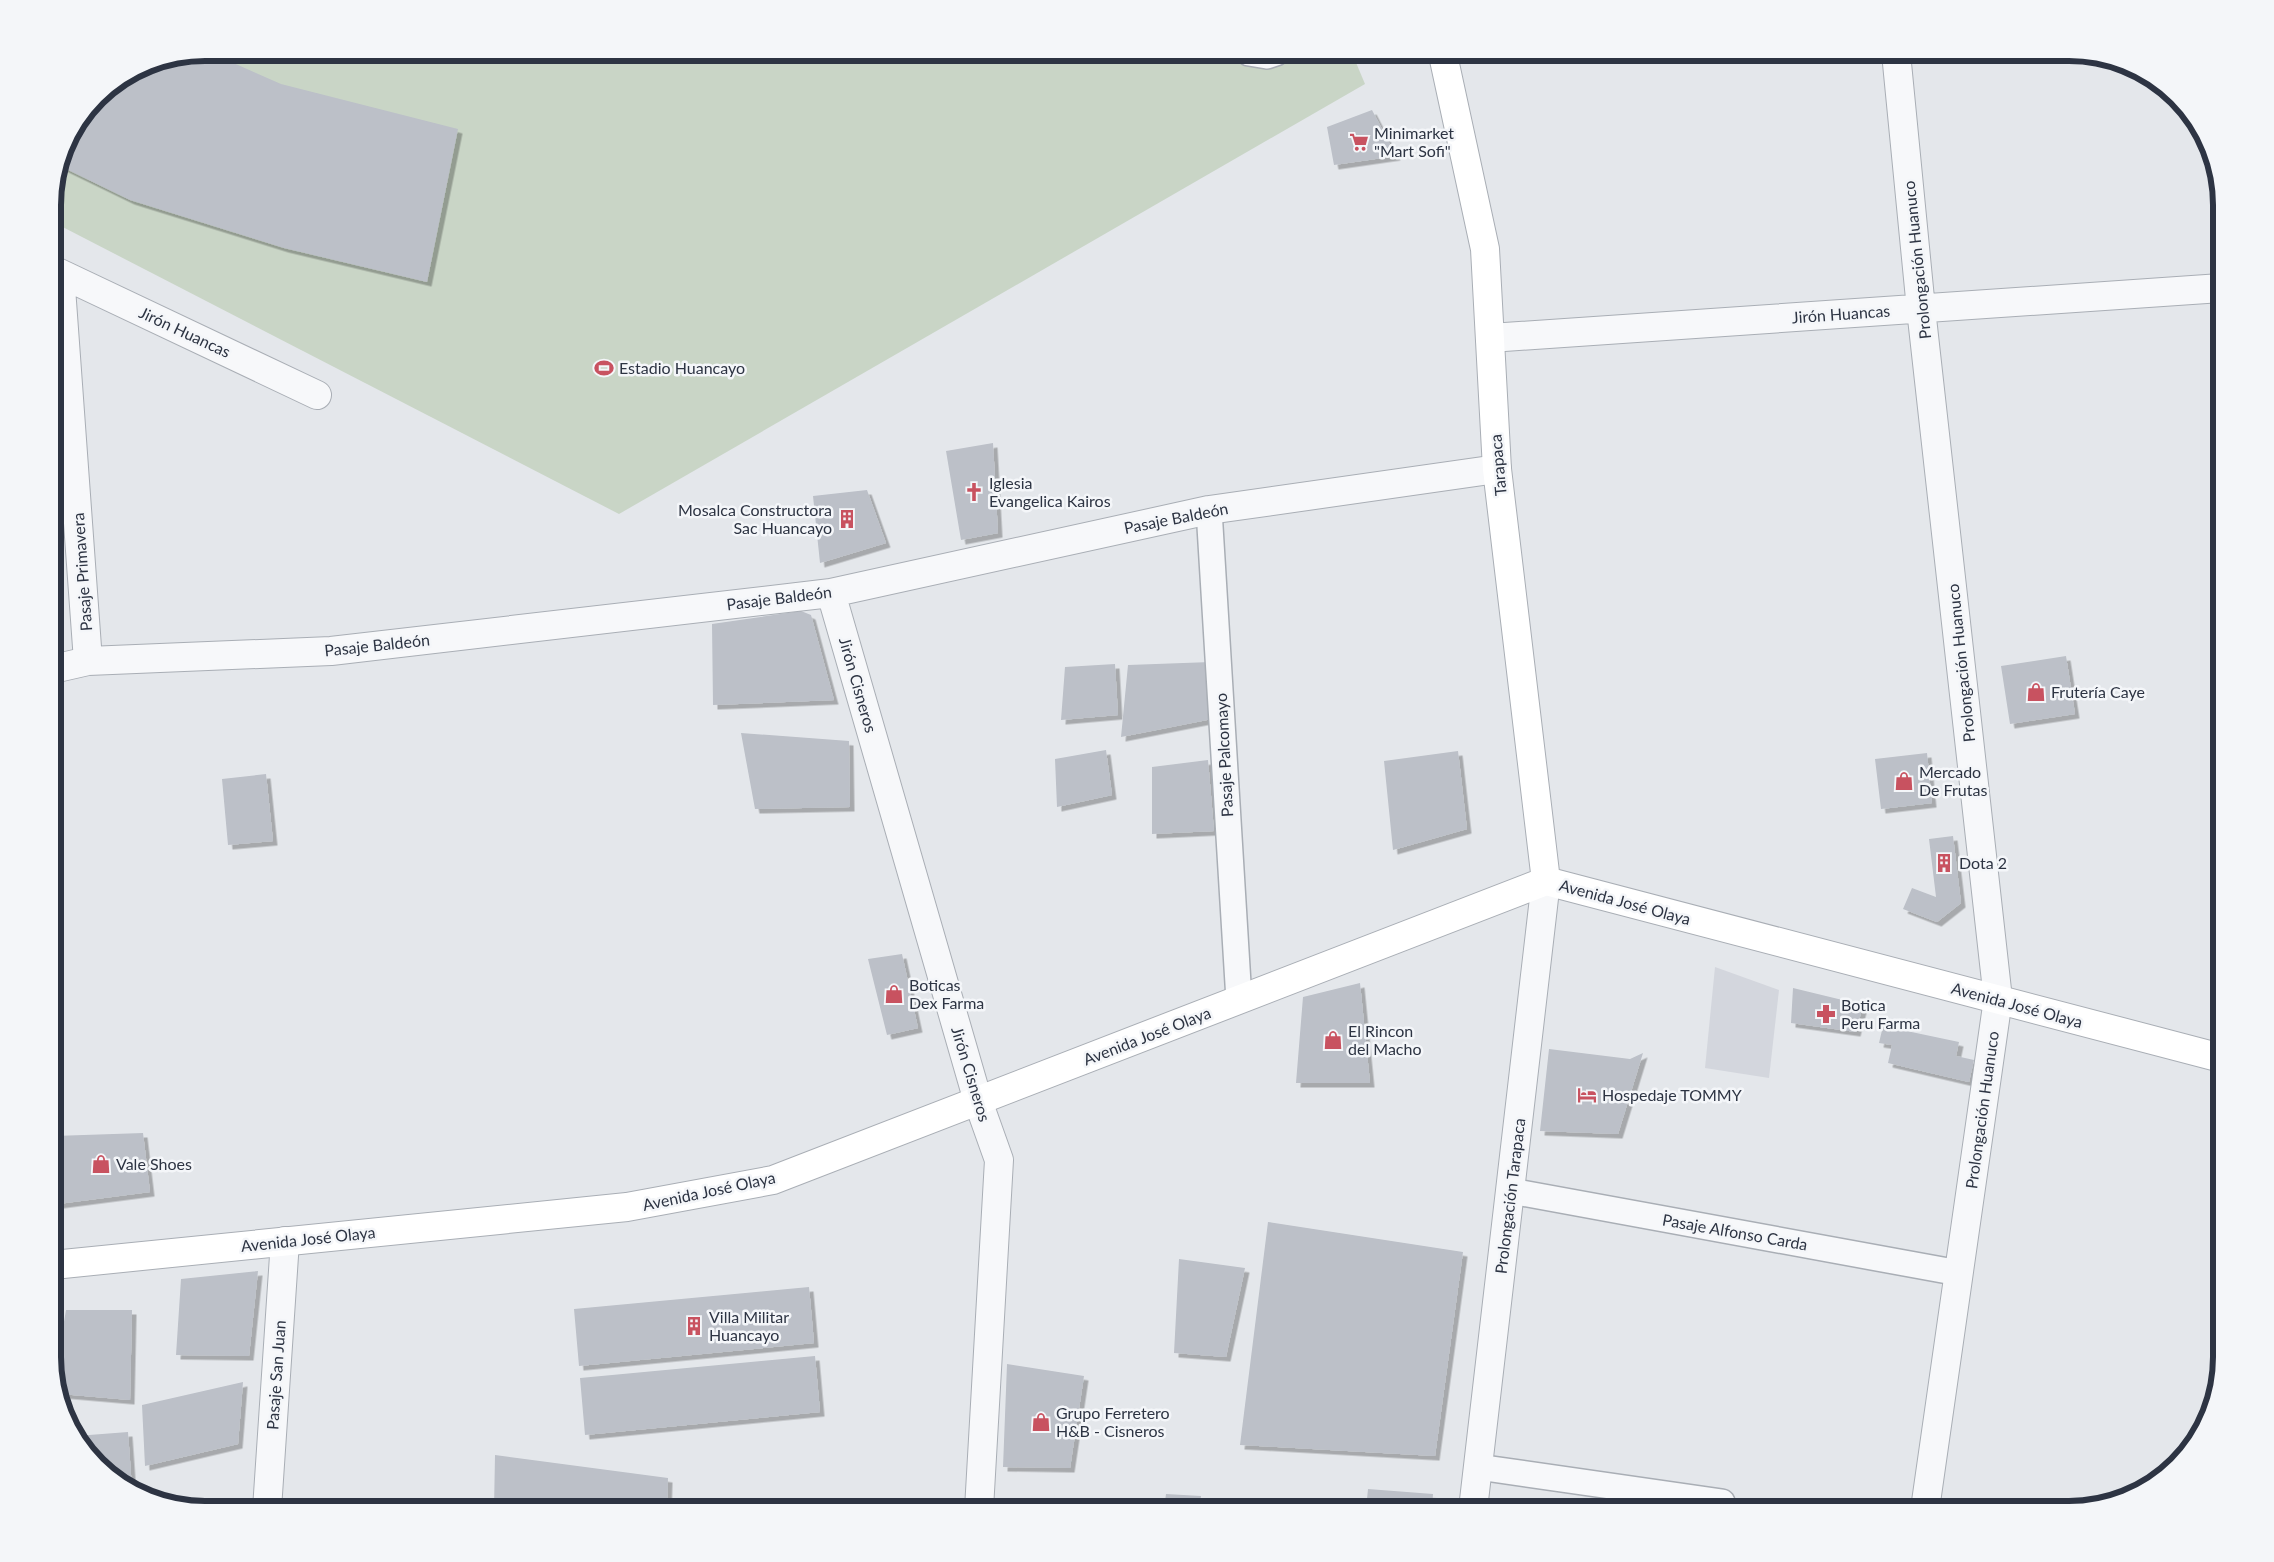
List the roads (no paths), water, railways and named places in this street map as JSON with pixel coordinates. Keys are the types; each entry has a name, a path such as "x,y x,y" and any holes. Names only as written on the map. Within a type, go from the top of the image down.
{"street":[{"name":"Tarapaca","path":"1445,61 1485,249 1497,469 1546,882"},
{"name":"Prolongación Huanuco","path":"1897,61 1922,309 1998,999 1926,1501"},
{"name":"Jirón Huancas","path":"62,275 318,395"},
{"name":"Jirón Huancas","path":"1490,338 2213,289"},
{"name":"Pasaje Primavera","path":"62,345 88,661"},
{"name":"Pasaje Baldeón","path":"62,667 88,661 330,651 831,593 1210,510 1497,469"},
{"name":"Jirón Cisneros","path":"831,593 978,1101 999,1160 979,1501"},
{"name":"Avenida José Olaya","path":"62,1264 627,1207 773,1180 1546,882 2213,1056"},
{"name":"Prolongación Tarapaca","path":"1474,1501 1546,882"},
{"name":"Pasaje San Juan","path":"268,1501 285,1241"}],"lane":[{"name":"Pasaje Palcomayo","path":"1210,510 1239,1000"},
{"name":"Pasaje Alfonso Carda","path":"1511,1192 1959,1273"},
{"path":"1478,1467 1715,1501"}],"place":[{"name":"Minimarket \"Mart Sofi\"","path":"1359,142"},
{"name":"Estadio Huancayo","path":"604,368"},
{"name":"Iglesia Evangelica Kairos","path":"974,492"},
{"name":"Mosalca Constructora Sac Huancayo","path":"847,519"},
{"name":"Frutería Caye","path":"2036,692"},
{"name":"Mercado De Frutas","path":"1904,781"},
{"name":"Dota 2","path":"1944,863"},
{"name":"Boticas Dex Farma","path":"894,994"},
{"name":"Botica Peru Farma","path":"1826,1014"},
{"name":"El Rincon del Macho","path":"1333,1040"},
{"name":"Hospedaje TOMMY","path":"1587,1095"},
{"name":"Vale Shoes","path":"101,1164"},
{"name":"Villa Militar Huancayo","path":"694,1326"},
{"name":"Grupo Ferretero H&B - Cisneros","path":"1041,1422"}]}
